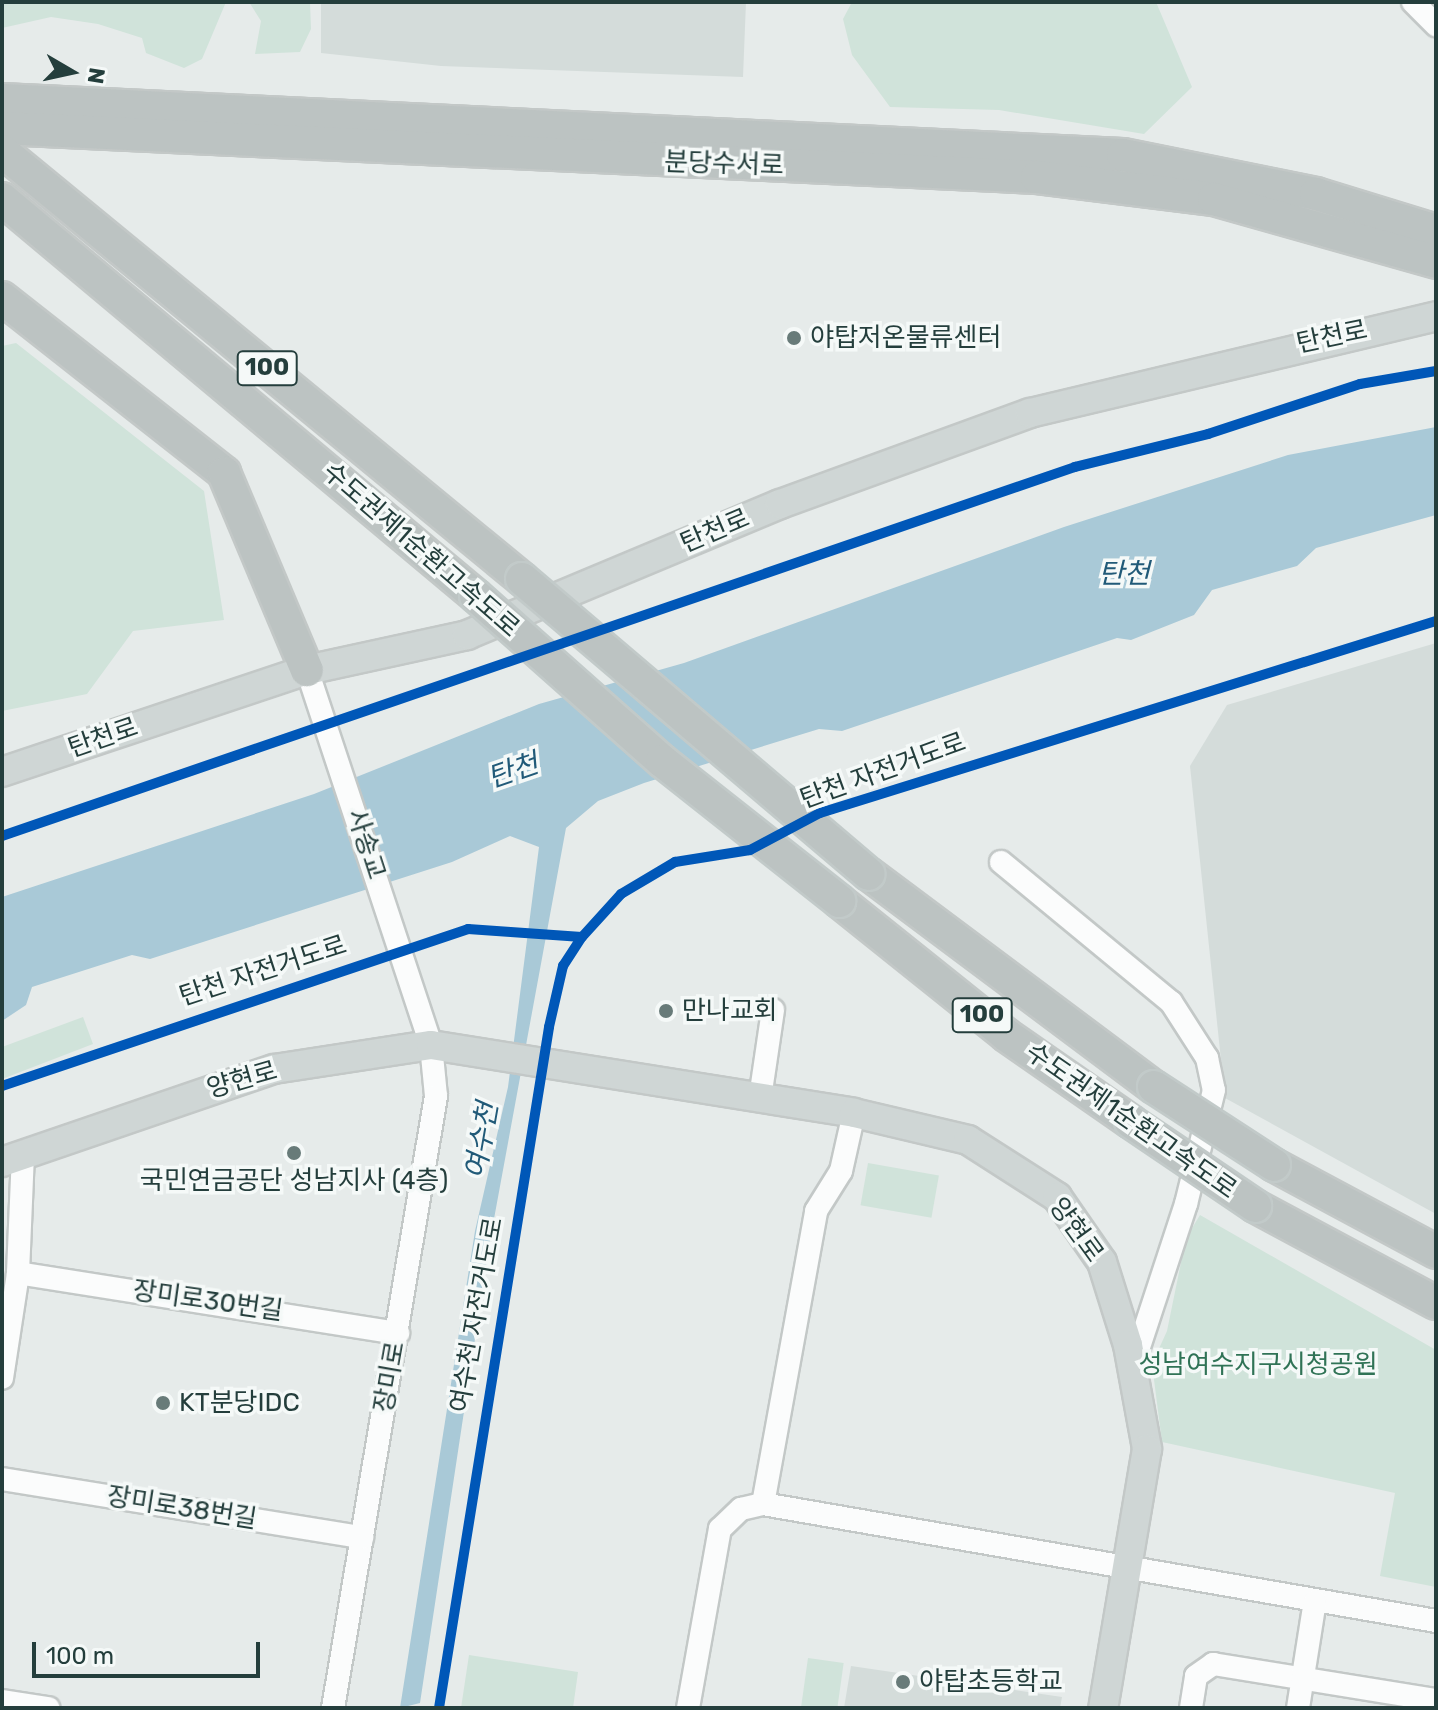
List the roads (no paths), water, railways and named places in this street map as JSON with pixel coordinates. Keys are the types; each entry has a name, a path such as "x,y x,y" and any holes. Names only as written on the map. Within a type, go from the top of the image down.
{"highway":[{"name":"분당수서로","path":"2,100 1123,155 1316,194 1436,231"},
{"name":"분당수서로","path":"2,128 1037,177 1214,199 1436,262"},
{"name":"수도권제1순환고속도로","path":"7,155 522,579 869,874 1154,1087 1274,1165 1436,1252"},
{"name":"수도권제1순환고속도로","path":"2,199 476,596 662,761 1006,1035 1255,1206 1436,1303"},
{"path":"2,298 224,473 307,670"}],"main road":[{"name":"탄천로","path":"2,772 307,670 467,635 780,504 1030,413 1436,316"},
{"name":"양현로","path":"12,1159 274,1069 431,1045 854,1113 968,1140 1057,1197 1102,1262 1132,1368 1147,1449 1103,1708"}],"street":[{"path":"1413,2 1436,25"},
{"name":"사송교","path":"307,670 431,1045"},
{"path":"1001,862 1171,1002 1207,1058 1214,1090 1186,1204 1132,1368"},
{"path":"760,1098 773,1010"},
{"name":"장미로","path":"333,1708 436,1096 431,1045"},
{"path":"763,1504 816,1211 841,1171 854,1113"},
{"path":"2,1378 18,1273 12,1159"},
{"name":"장미로30번길","path":"18,1273 398,1333"},
{"name":"장미로38번길","path":"2,1479 362,1537"},
{"path":"688,1708 720,1529 741,1509 763,1504 1436,1621"},
{"path":"1298,1708 1315,1601"},
{"path":"1191,1708 1196,1676 1213,1664 1424,1702"},
{"path":"2,1701 48,1708"}],"water":[{"name":"탄천","path":"1436,427 1436,515 1316,548 1297,566 1212,590 1194,615 1131,640 1117,638 842,731 819,729 644,783 598,801 566,828 489,1246 420,1703 400,1708 475,1231 508,1087 539,847 510,836 452,862 150,959 132,955 32,987 26,1005 2,1021 2,897 314,794 539,704 684,663 1064,527 1288,455"}],"place":[{"name":"야탑저온물류센터","path":"794,338"},
{"name":"만나교회","path":"666,1011"},
{"name":"국민연금공단 성남지사 (4층)","path":"294,1153"},
{"name":"KT분당IDC","path":"163,1403"},
{"name":"야탑초등학교","path":"903,1682"}],"water label":[{"name":"여수천","path":"482,1141"}],"park label":[{"name":"성남여수지구시청공원","path":"1258,1365"}]}
